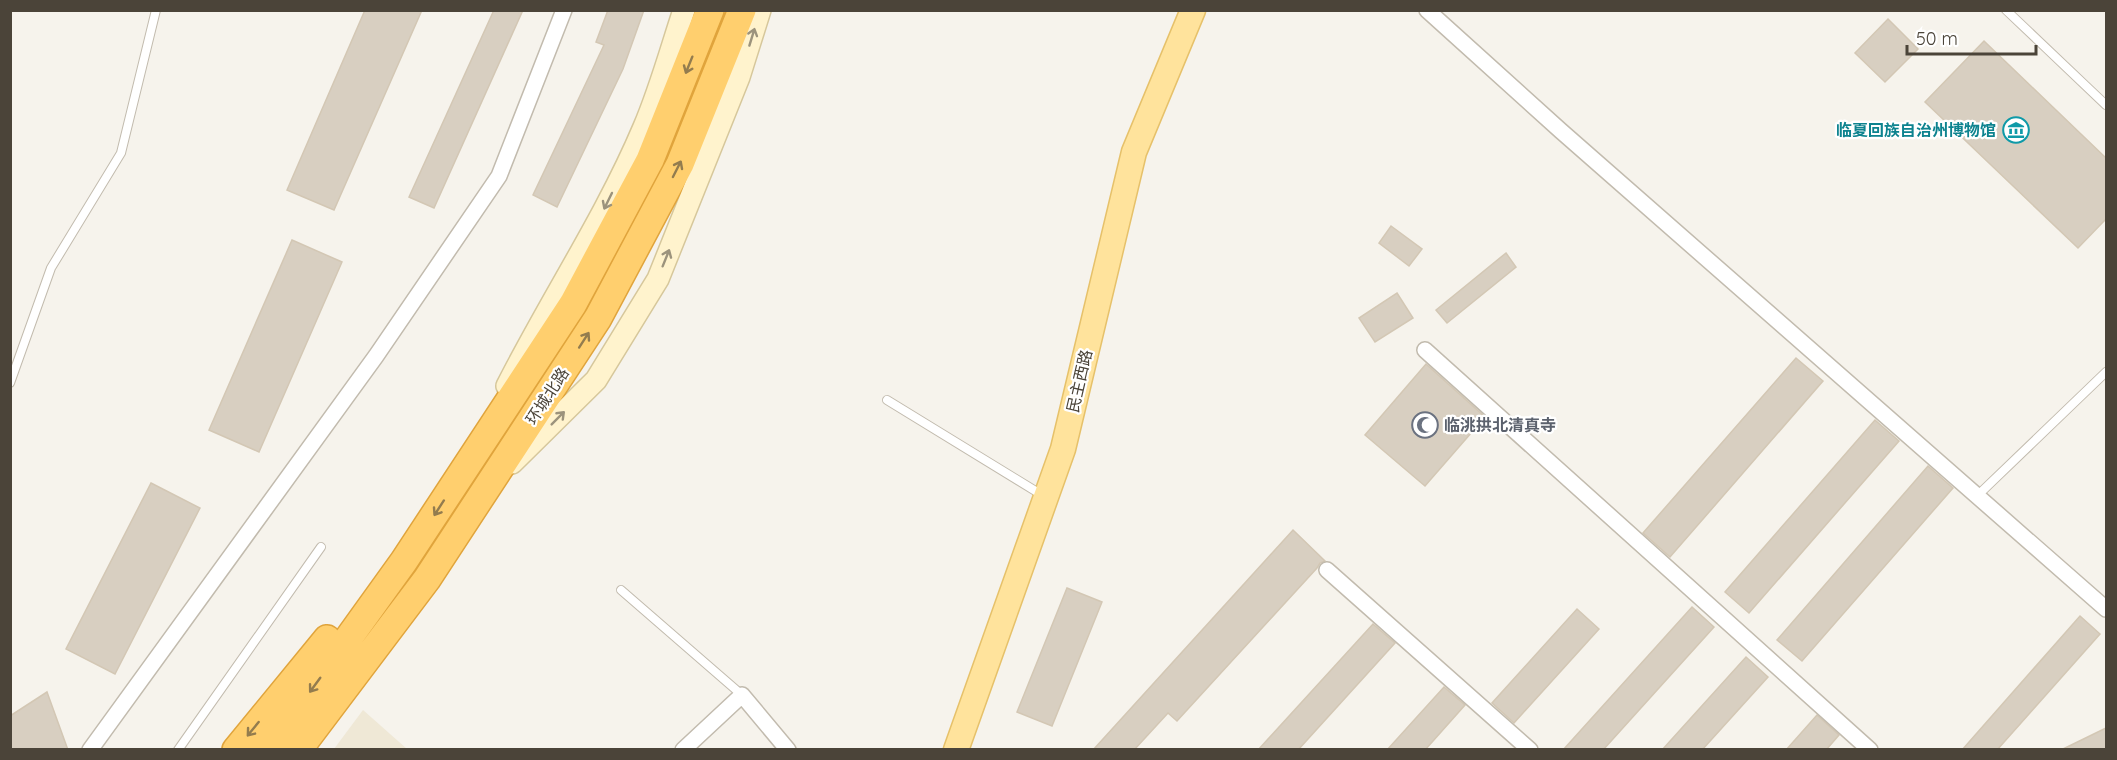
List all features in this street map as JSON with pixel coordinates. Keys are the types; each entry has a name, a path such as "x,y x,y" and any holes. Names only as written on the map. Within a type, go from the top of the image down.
{"highway":[{"name":"环城北路","path":"268,750 404,561 573,304 650,159 710,10"},
{"name":"环城北路","path":"298,750 427,579 598,318 680,164 742,10"},
{"path":"315,750 439,581 464,522"},
{"path":"236,750 327,639 404,561"}],"main road":[{"path":"461,476 534,333 591,234 644,127 684,10"},
{"path":"486,488 596,380 658,279 739,77 760,10"},
{"name":"民主西路","path":"956,750 1063,449 1134,152 1193,10"}],"street":[{"path":"90,750 376,356 499,176 564,10"},
{"path":"1427,10 1561,131 2106,609"},
{"path":"1425,350 1870,750"},
{"path":"1327,570 1530,750"},
{"path":"683,750 742,695 788,750"}],"lane":[{"path":"10,383 51,268 121,153 156,10"},
{"path":"2006,10 2106,105"},
{"path":"1977,496 2106,372"},
{"path":"886,400 1046,498"},
{"path":"178,750 321,547"},
{"path":"621,590 742,695"}],"shaded area":[{"path":"363,710 407,749 334,749"}],"building":[{"path":"365,10 422,10 334,210 287,190"},
{"path":"494,10 523,10 434,208 409,197"},
{"path":"608,10 644,10 623,69 557,207 533,195 604,45 596,42"},
{"path":"1888,19 1918,49 1885,82 1855,53"},
{"name":"临夏回族自治州博物馆","path":"1984,41 2106,158 2106,219 2078,248 1925,102"},
{"path":"1391,226 1422,249 1409,266 1379,243"},
{"path":"292,240 342,262 259,452 209,430"},
{"path":"1506,253 1516,267 1447,323 1436,310"},
{"path":"1397,293 1413,318 1375,342 1359,318"},
{"path":"1796,358 1823,381 1670,557 1643,533"},
{"name":"临洮拱北清真寺","path":"1426,364 1485,417 1425,486 1365,435"},
{"path":"1875,420 1899,441 1749,613 1725,592"},
{"path":"1928,466 1953,488 1802,661 1777,640"},
{"path":"151,483 200,508 115,674 66,649"},
{"path":"1293,530 1325,561 1320,563 1177,721 1168,713 1134,750 1093,750"},
{"path":"1067,588 1102,602 1052,726 1017,712"},
{"path":"1692,607 1714,627 1603,750 1563,750"},
{"path":"1577,609 1599,629 1514,723 1492,703"},
{"path":"2080,616 2100,634 1997,750 1962,750"},
{"path":"1373,624 1395,643 1298,750 1258,750"},
{"path":"1746,657 1768,677 1702,750 1662,750"},
{"path":"1444,687 1465,705 1425,750 1387,750"},
{"path":"47,692 68,750 10,750 10,716"},
{"path":"1817,715 1839,735 1826,750 1786,750"},
{"path":"2106,728 2106,750 2061,750"}],"place":[{"name":"临夏回族自治州博物馆","path":"2016,130"},
{"name":"临洮拱北清真寺","path":"1425,425"}]}
